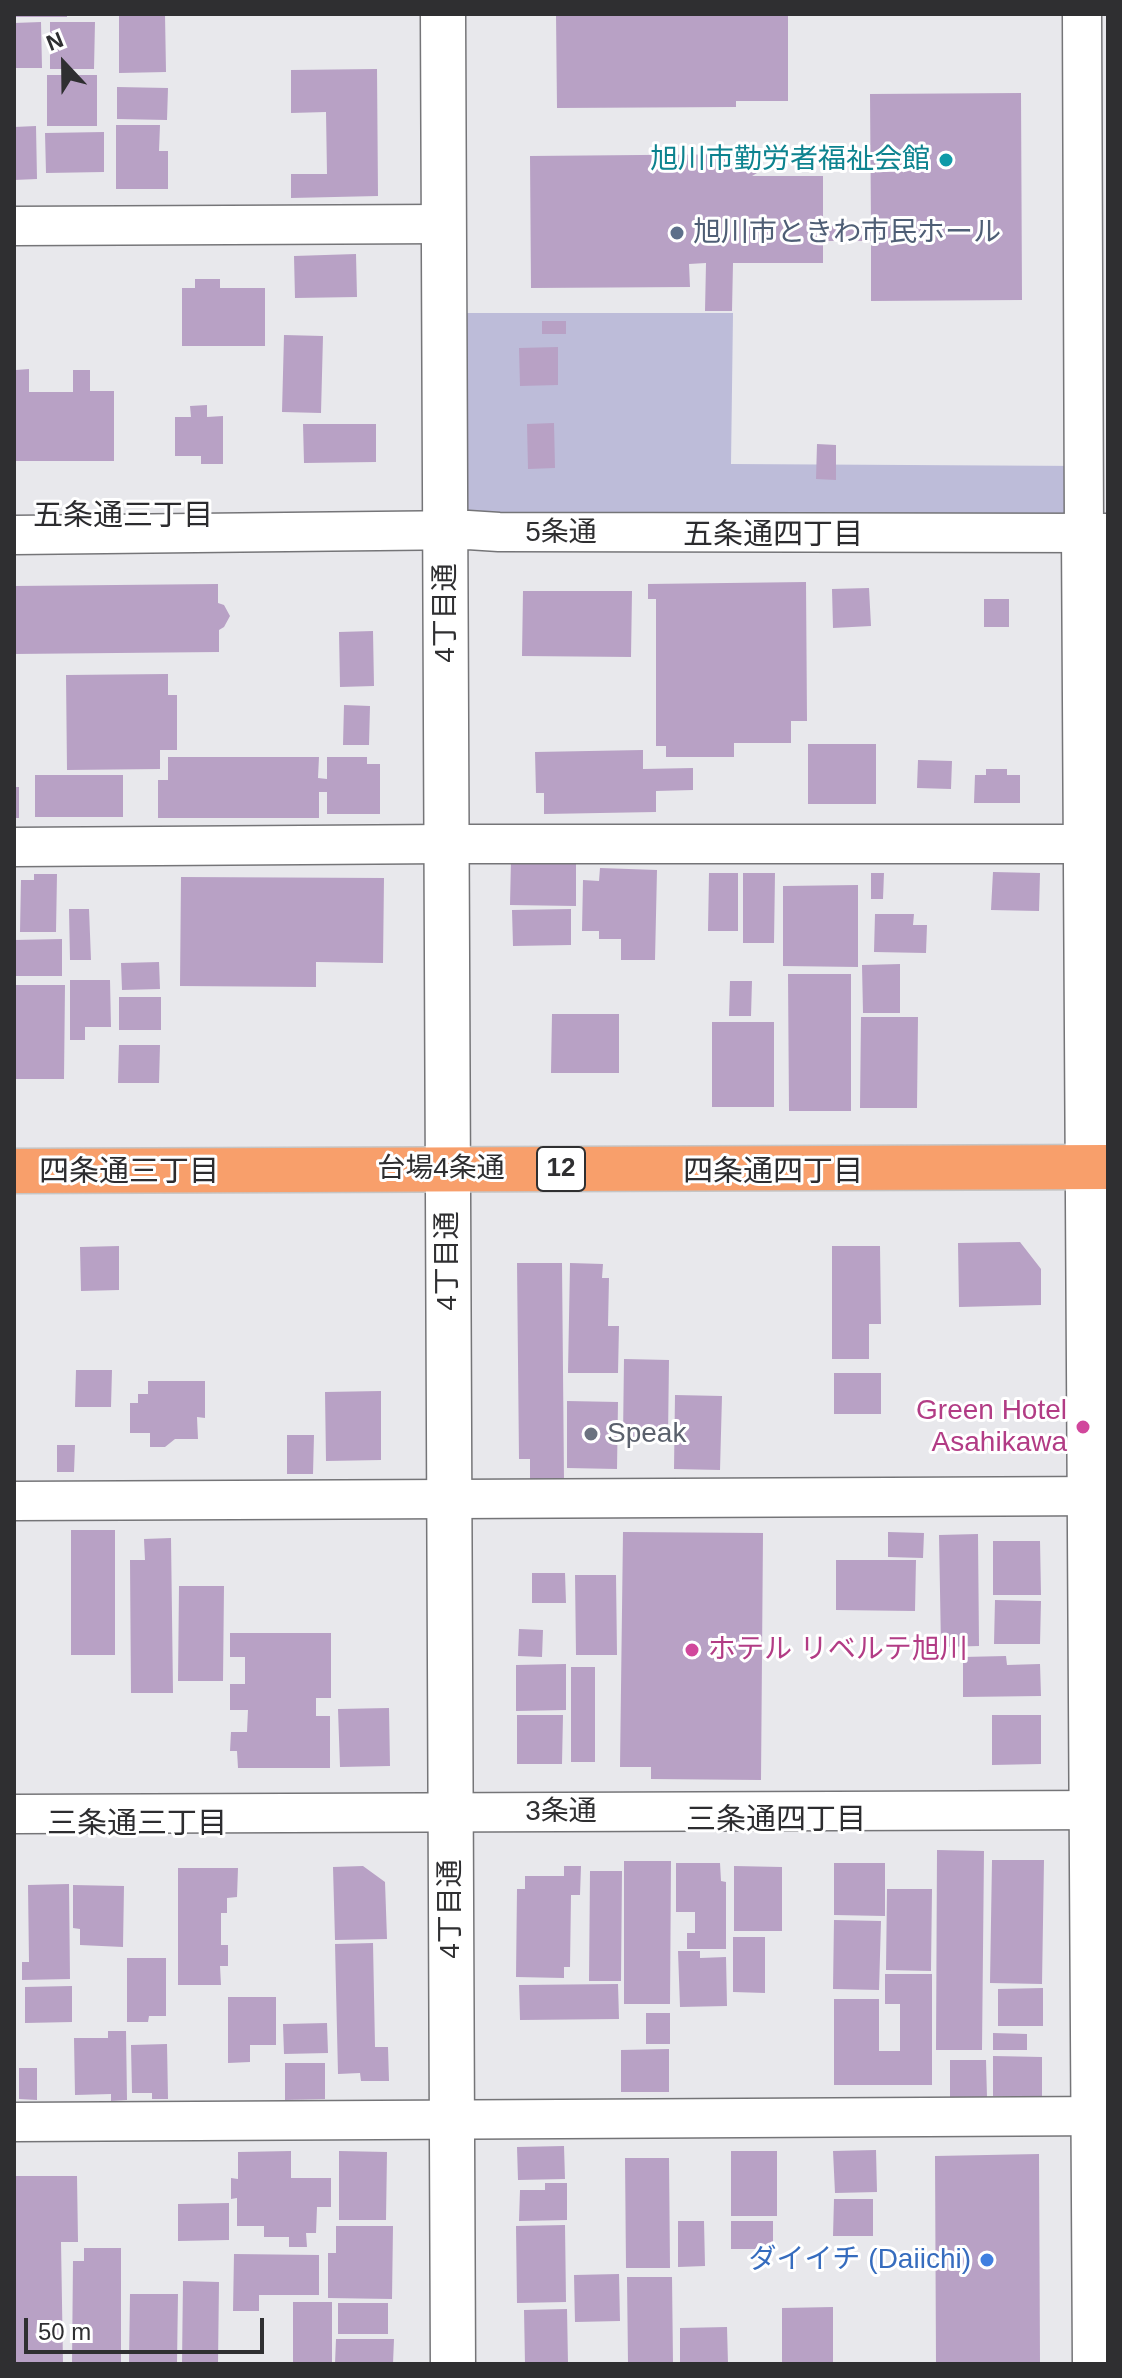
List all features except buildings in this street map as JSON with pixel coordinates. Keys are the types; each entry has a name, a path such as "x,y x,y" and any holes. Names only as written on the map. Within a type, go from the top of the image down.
{"highway":[{"name":"台場4条通","path":"14,1171 1098,1167"}],"street":[{"name":"4丁目通","path":"443,14 453,2364"},
{"path":"1082,14 1095,216 1101,2116 1095,2364"},
{"path":"14,226 444,224"},
{"name":"5条通","path":"14,535 446,530 1096,533"},
{"path":"14,847 1097,844"},
{"path":"14,1501 1099,1496"},
{"name":"3条通","path":"14,1814 1100,1810"},
{"path":"14,2122 1101,2116"}],"shaded area":[{"path":"462,313 733,313 731,464 1084,466 1084,533 468,530"}],"place":[{"name":"旭川市勤労者福祉会館","path":"946,160"},
{"name":"旭川市ときわ市民ホール","path":"677,233"},
{"name":"Green Hotel Asahikawa","path":"1083,1427"},
{"name":"Speak","path":"591,1434"},
{"name":"ホテル リベルテ旭川","path":"692,1650"},
{"name":"ダイイチ (Daiichi)","path":"987,2260"}],"district":[{"name":"五条通三丁目","path":"123,517"},
{"name":"五条通四丁目","path":"773,536"},
{"name":"四条通三丁目","path":"129,1173"},
{"name":"四条通四丁目","path":"773,1173"},
{"name":"三条通四丁目","path":"776,1821"},
{"name":"三条通三丁目","path":"137,1825"}]}
